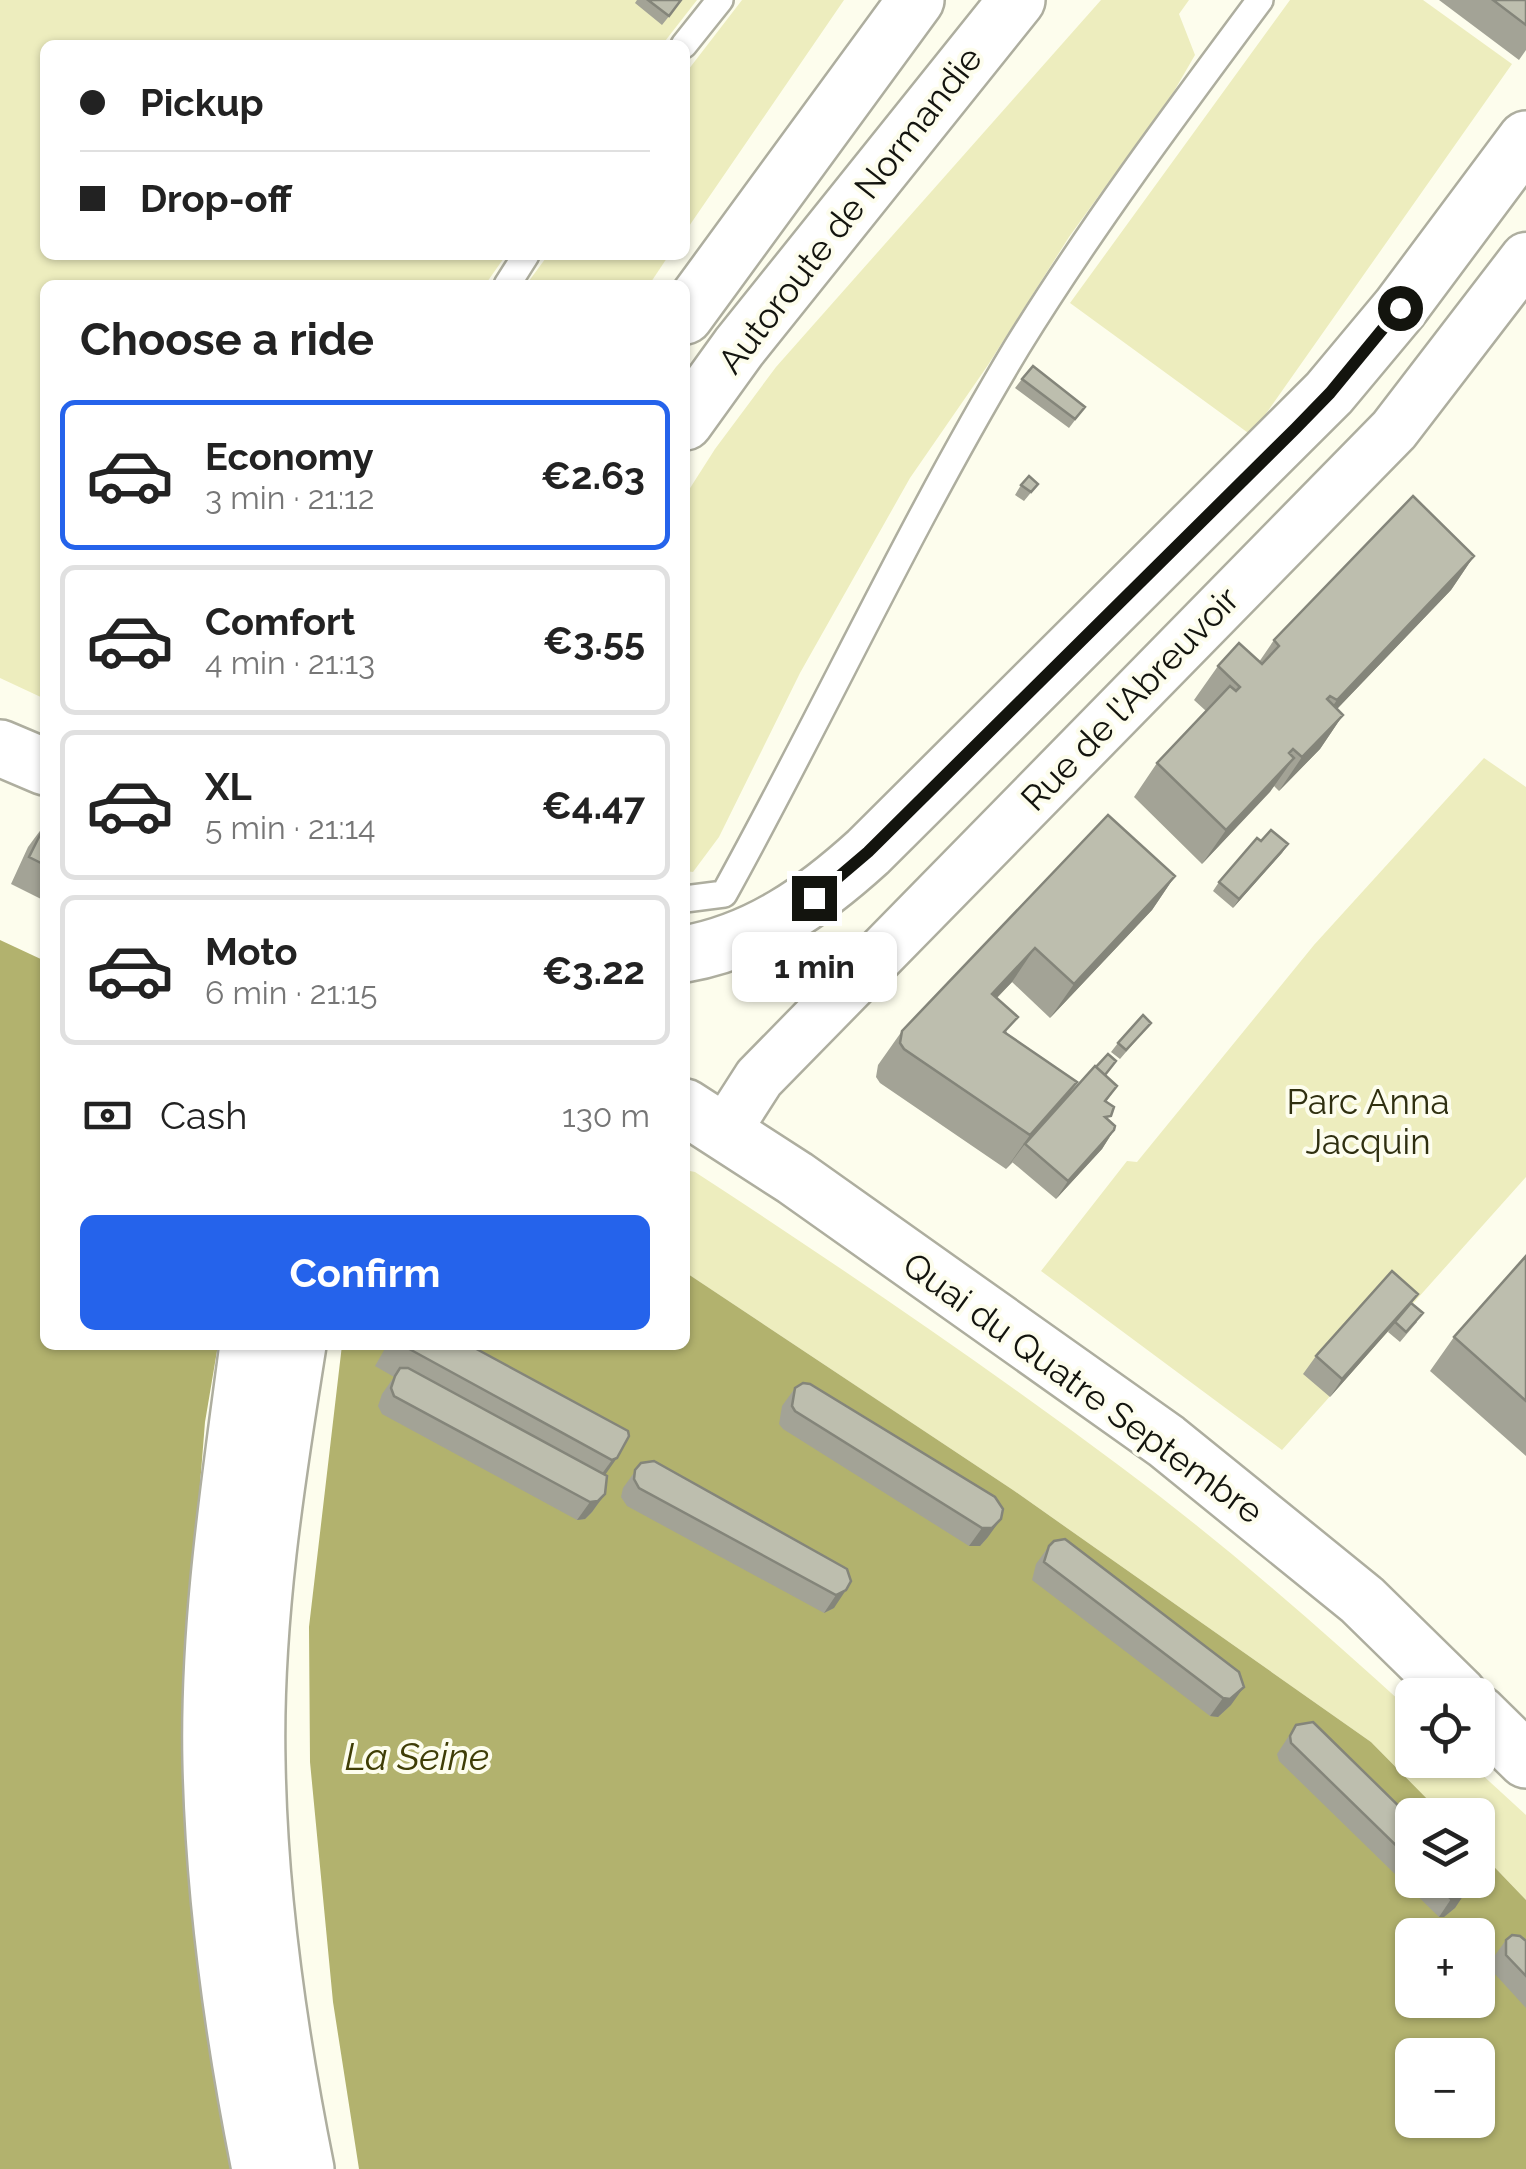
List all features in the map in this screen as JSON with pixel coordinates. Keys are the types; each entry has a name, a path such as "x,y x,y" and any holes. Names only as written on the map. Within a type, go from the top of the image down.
{"main road":[{"name":"Autoroute de Normandie","path":"690,309 916,0"},
{"name":"Autoroute de Normandie","path":"690,415 739,348 1017,0"},
{"path":"690,953 776,922 814,898 868,852 1330,393 1400,308 1526,138"},
{"path":"0,748 40,765"},
{"name":"Quai du Quatre Septembre","path":"705,1119 1166,1441 1362,1600 1442,1678"},
{"path":"247,1350 218,1613 211,1760 232,2009 260,2169"},
{"path":"297,1350 276,1476 262,1616 256,1760 264,1898 276,2003 306,2169"},
{"path":"1495,1730 1526,1760"}],"street":[{"name":"Rue de l'Abreuvoir","path":"705,1119 759,1078 1394,430 1526,258"}],"lane":[{"path":"688,40 720,0"},
{"path":"690,898 724,894 794,768 922,512 1019,345 1151,147 1260,0"}],"green space":[{"path":"0,0 697,0 666,40 40,40 40,260 502,260 488,280 40,280 40,697 0,678"},
{"path":"742,0 844,0 690,225 690,68"},
{"path":"1101,0 1189,0 1179,14 1195,55 910,478 800,673 719,837 690,872 690,488 776,367"},
{"path":"1290,0 1423,0 1512,64 1251,435 1070,303"},
{"path":"544,260 666,260 652,280 530,280"},
{"name":"Parc Anna Jacquin","path":"1484,758 1526,787 1526,1177 1282,1450 1041,1271 1127,1161 1137,1162 1314,945"},
{"path":"690,1171 803,1243 1016,1390 1233,1555 1395,1697 1395,1766 1371,1742 1013,1490 690,1275"},
{"path":"1407,1778 1486,1778 1526,1815 1526,1900 1495,1868 1495,1798 1426,1798"}],"water":[{"name":"La Seine","path":"0,940 40,959 40,1350 690,1350 690,1275 1013,1490 1371,1742 1395,1766 1395,1778 1407,1778 1426,1798 1395,1798 1395,1898 1495,1898 1495,1868 1526,1900 1526,2169 0,2169"}],"pier":[{"path":"217,1350 341,1350 309,1627 310,1762 333,2002 359,2169 232,2169 204,2013 192,1905 187,1781 190,1611 205,1422"}],"building":[{"path":"648,0 681,0 669,16"},
{"path":"1493,0 1526,0 1526,25"},
{"path":"1033,366 1085,407 1075,419 1022,379"},
{"path":"1029,476 1038,484 1031,492 1021,485"},
{"path":"1413,496 1474,556 1337,700 1330,696 1327,699 1343,715 1302,757 1293,749 1289,753 1294,758 1226,830 1157,763 1230,686 1236,691 1240,687 1218,666 1239,643 1262,664 1279,646 1274,640"},
{"path":"1108,815 1175,876 1074,984 1035,948 992,994 1018,1017 1004,1032 1077,1082 1030,1135 904,1049 900,1043 902,1031"},
{"path":"1271,830 1288,844 1239,899 1219,882 1257,838 1261,841"},
{"path":"40,835 40,862 29,857"},
{"path":"1143,1015 1151,1023 1126,1050 1118,1043"},
{"path":"1108,1054 1116,1061 1105,1075 1096,1067"},
{"path":"1095,1066 1117,1086 1105,1101 1114,1107 1111,1116 1105,1117 1115,1126 1068,1181 1025,1144"},
{"path":"1526,1256 1526,1401 1454,1337"},
{"path":"1392,1271 1418,1294 1342,1379 1316,1356"},
{"path":"1411,1303 1423,1313 1406,1332 1395,1322"},
{"path":"411,1350 478,1350 628,1431 617,1458 612,1460"},
{"path":"400,1368 408,1368 607,1476 605,1494 590,1502 394,1396 391,1388"},
{"path":"803,1383 995,1497 1003,1509 1001,1519 992,1528 982,1528 795,1411 795,1388"},
{"path":"654,1461 847,1569 851,1581 846,1590 836,1595 639,1488 635,1470 641,1463"},
{"path":"1065,1539 1239,1672 1244,1687 1230,1699 1223,1698 1044,1562 1049,1546"},
{"path":"1313,1722 1395,1802 1395,1844 1291,1743 1296,1725"},
{"path":"1512,1935 1526,1941 1526,1976 1506,1955 1506,1940"}],"route":[{"path":"814,898 868,852 1295,429 1400,308"}]}
